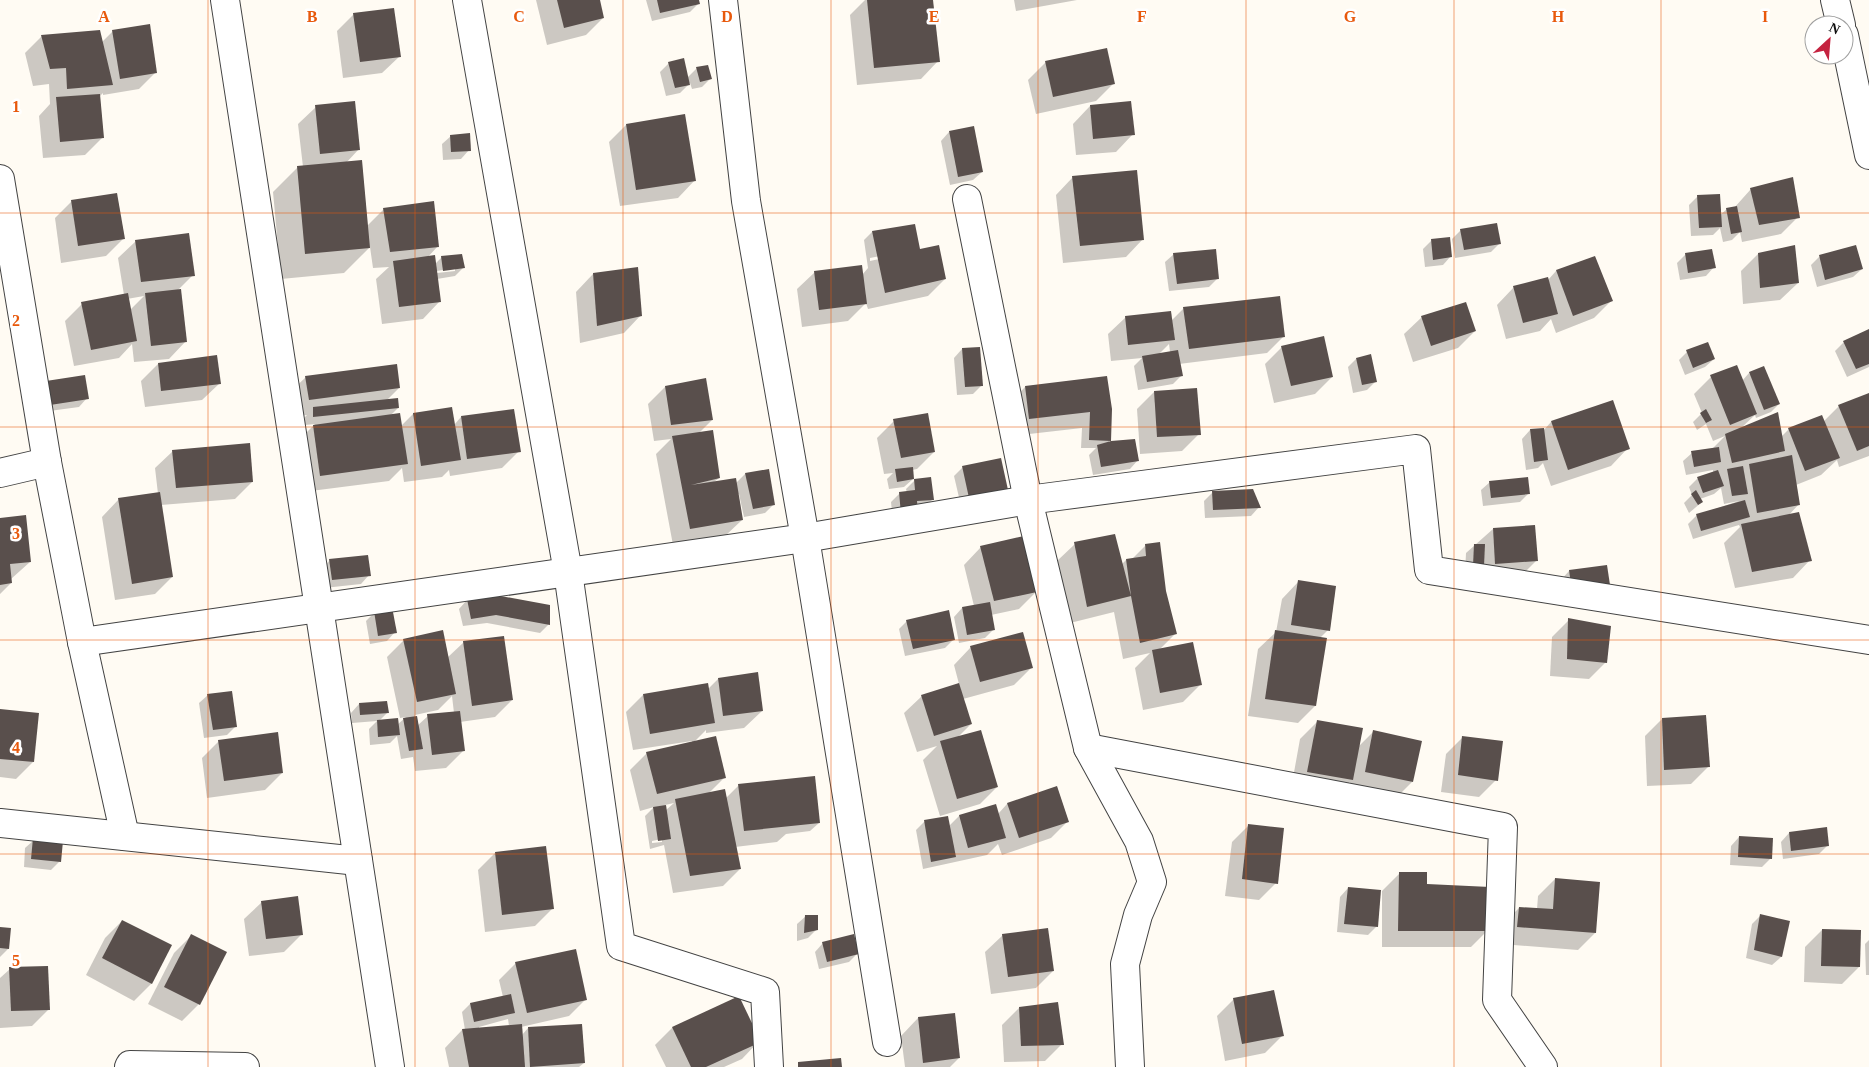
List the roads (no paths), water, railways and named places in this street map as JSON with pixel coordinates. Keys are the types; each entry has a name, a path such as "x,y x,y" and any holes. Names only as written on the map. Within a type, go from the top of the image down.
{"street":[{"path":"226,0 390,1067"},
{"path":"467,0 568,572 621,946 765,992 769,1067"},
{"path":"723,0 746,201 805,538 887,1042"},
{"path":"1835,0 1839,15"},
{"path":"1850,65 1869,155"},
{"path":"0,179 46,462 82,642 125,836"},
{"path":"967,199 1028,500 1088,748 1139,841 1152,882 1138,915 1125,964 1130,1067"},
{"path":"82,642 805,538 1028,500 1416,449 1429,570 1869,640"},
{"path":"0,473 46,462"},
{"path":"1088,748 1503,826 1497,1000 1543,1067"},
{"path":"0,823 358,861"},
{"path":"129,1067 130,1065 245,1067"}]}
